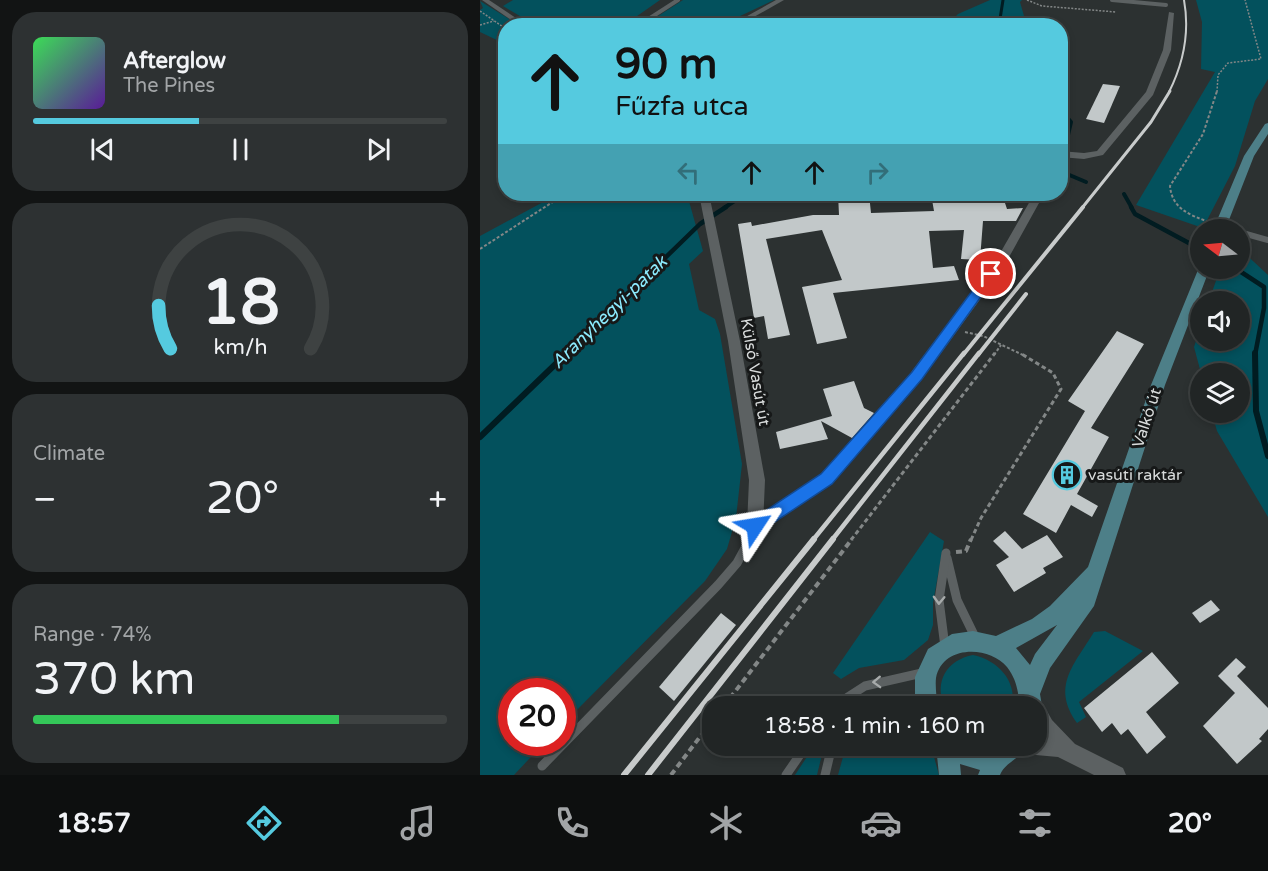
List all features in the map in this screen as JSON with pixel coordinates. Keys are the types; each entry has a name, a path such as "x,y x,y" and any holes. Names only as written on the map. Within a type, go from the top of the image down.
{"street":[{"path":"485,0 513,18"},
{"path":"747,18 781,0"},
{"path":"1068,155 1090,156 1106,148 1150,93 1167,50 1171,13"},
{"path":"1227,219 1255,144 1268,126"},
{"path":"1255,144 1268,138"},
{"name":"Külső Vasút út","path":"706,201 734,341 756,480 755,526"},
{"path":"917,375 1004,257 1023,229 1036,201"},
{"name":"Valkó út","path":"1034,696 1048,652 1084,606 1158,385 1200,279"},
{"path":"997,646 1039,626 1057,613 1096,570"},
{"path":"925,696 924,684 936,656 945,647 960,640 976,639 997,646 1018,664 1029,696"},
{"path":"1047,729 1069,751 1116,775"},
{"path":"1047,752 1069,751"},
{"path":"949,756 950,775"},
{"path":"969,756 973,758 989,756"}],"lane":[{"path":"650,18 678,0"},
{"path":"1112,0 1166,4"},
{"path":"1163,0 1171,13"},
{"path":"1250,235 1268,240"},
{"path":"542,766 718,585 737,563 749,543 755,526 827,479 917,375"},
{"path":"945,647 938,604 941,571 946,553 950,580 958,607 976,639"},
{"path":"844,696 868,682 890,682 928,671"},
{"path":"786,775 799,756"},
{"path":"825,775 830,756"}],"path":[{"path":"1027,0 1042,6 1122,13"},
{"path":"1203,219 1182,210 1172,201 1170,186 1202,136 1219,91 1218,75 1228,63 1261,59 1245,0"},
{"path":"480,11 498,24"},
{"path":"480,25 494,21"},
{"path":"480,249 554,201"},
{"path":"966,551 981,518 1061,390 1059,379 1053,373 976,333"},
{"path":"732,696 1001,345"},
{"path":"671,775 702,734"}],"shaded area":[{"path":"513,0 660,0 634,18 523,18 503,6"},
{"path":"683,0 774,0 736,18 655,18"},
{"path":"990,0 1022,0 1020,2 1024,16 1021,18 954,18"},
{"path":"1196,0 1268,0 1268,79 1255,101 1235,166 1208,219 1190,219 1190,224 1136,205 1215,72 1201,69 1202,22"},
{"path":"480,1 508,18 498,18 498,41 480,32 480,10 483,8"},
{"path":"545,201 689,201 703,251 689,264 699,310 715,319 720,334 742,464 736,518 727,549 705,581 576,711 576,678 498,678 498,756 532,756 514,775 480,775 480,236"},
{"path":"1250,258 1268,275 1268,517 1217,431 1215,423 1250,423 1250,363 1198,363 1195,351 1250,351 1250,291 1212,291 1217,279 1250,279"},
{"path":"930,532 944,541 933,603 933,625 928,640 904,660 859,668 841,679 833,673"},
{"path":"1105,631 1143,651 1079,702 1086,717 1077,723 1069,710 1066,698 1068,676 1094,632"},
{"path":"973,655 997,666 1008,680 1013,696 941,696 945,673 956,662"},
{"path":"807,756 822,756 817,775 795,775"},
{"path":"843,756 934,756 939,775 838,775"}],"building":[{"path":"1103,84 1120,86 1104,123 1086,119"},
{"path":"838,201 870,201 871,213 934,211 932,201 1004,201 1007,209 1023,208 1016,221 983,221 980,260 961,259 964,230 929,231 933,268 954,266 959,280 833,293 847,338 817,344 802,287 842,280 822,230 766,239 790,335 768,339 764,316 754,318 738,224 751,222 752,226 813,215 839,215"},
{"path":"1117,331 1144,344 1091,428 1109,437 1077,494 1098,506 1092,517 1071,505 1056,533 1023,514 1085,411 1068,401"},
{"path":"854,381 864,408 874,413 852,438 821,421 828,439 780,449 776,432 832,416 823,389"},
{"path":"1005,531 1022,549 1047,535 1063,557 1043,568 1046,573 1014,592 996,565 1009,557 993,541"},
{"path":"1211,600 1220,610 1200,623 1192,613"},
{"path":"721,613 736,625 674,701 659,687"},
{"path":"1152,652 1179,683 1146,712 1166,737 1147,754 1128,729 1121,735 1112,723 1102,732 1084,708"},
{"path":"1236,658 1246,667 1237,676 1268,708 1268,729 1259,739 1262,741 1237,764 1203,726 1235,693 1218,676"}],"waterway":[{"name":"Aranyhegyi-patak","path":"1000,18 1003,0"},
{"path":"1068,118 1071,122 1068,135"},
{"path":"1068,174 1086,182"},
{"path":"1124,194 1132,208"},
{"name":"Aranyhegyi-patak","path":"724,208 734,201"},
{"name":"Aranyhegyi-patak","path":"565,355 700,224 726,207"},
{"path":"1131,207 1135,214 1190,244"},
{"path":"1250,278 1264,287 1264,308 1255,355"},
{"name":"Aranyhegyi-patak","path":"480,437 567,353"},
{"path":"1255,355 1256,411 1268,456"}],"railway":[{"path":"1169,92 1179,70 1186,36 1184,0"},
{"path":"1082,208 1151,122 1170,91"},
{"path":"963,355 1083,207"},
{"path":"978,355 1026,294"},
{"path":"813,540 964,353"},
{"path":"832,540 979,353"},
{"path":"624,775 814,539"},
{"path":"648,775 833,539"}],"place":[{"name":"vasúti raktár","path":"1067,475"}],"route":[{"path":"755,526 827,479 917,375 991,274"}]}
